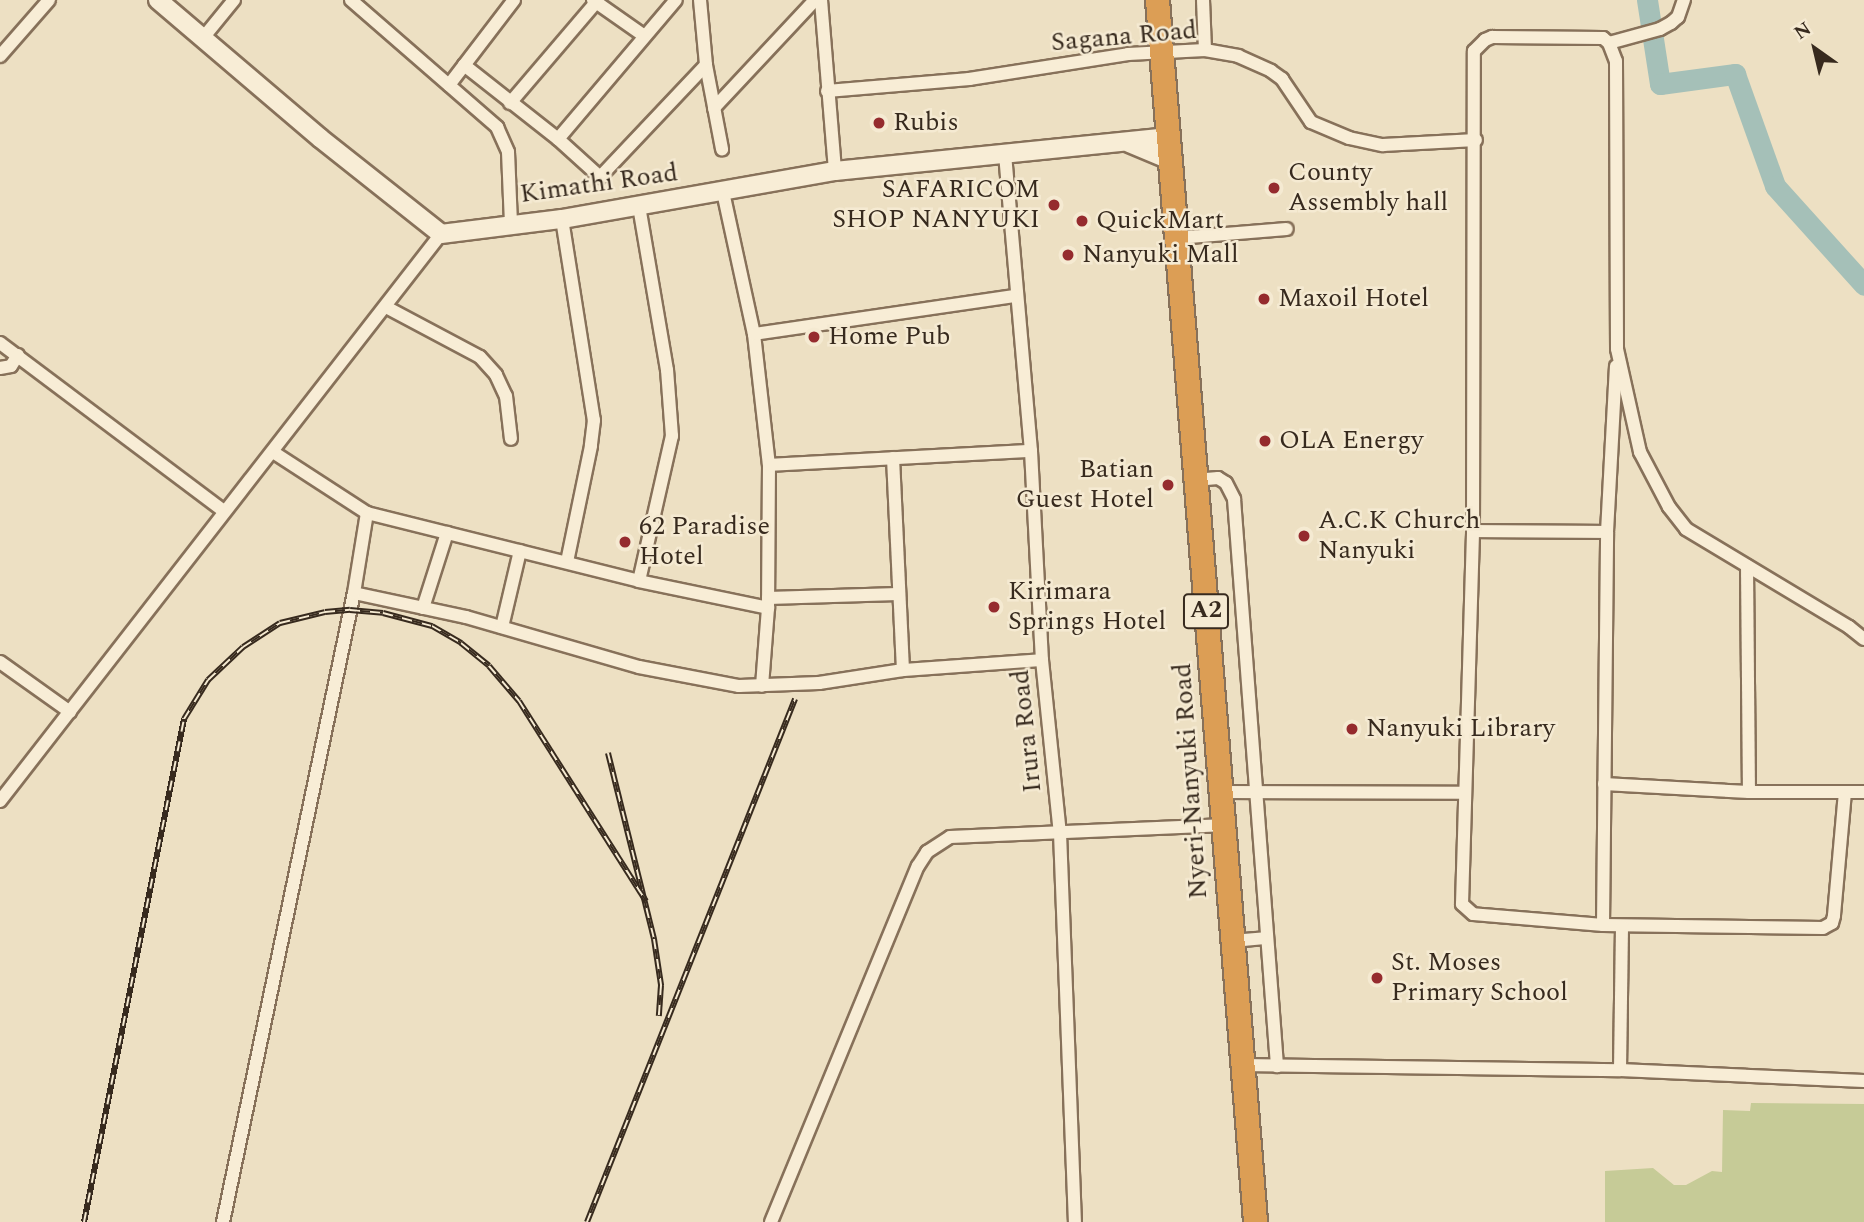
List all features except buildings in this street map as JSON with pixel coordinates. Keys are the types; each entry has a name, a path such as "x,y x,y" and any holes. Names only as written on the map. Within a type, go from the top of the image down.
{"highway":[{"name":"Nyeri-Nanyuki Road","path":"1157,0 1255,1222"}],"street":[{"path":"0,56 49,0"},
{"path":"0,801 441,234 320,138 158,0"},
{"path":"202,38 234,0"},
{"path":"351,0 489,118 508,152 511,224"},
{"path":"449,85 514,0"},
{"path":"558,139 643,35 676,0"},
{"path":"700,0 706,65 722,149"},
{"path":"714,108 815,0"},
{"path":"821,0 835,171"},
{"path":"1203,0 1205,50"},
{"path":"1609,43 1660,29 1678,17 1684,0"},
{"path":"510,103 596,1 643,35"},
{"path":"1603,925 1607,532 1617,349 1616,61 1609,43 1603,38 1492,37 1485,40 1474,51 1476,140 1473,531 1462,904 1467,911 1512,919 1603,925 1829,927 1836,903 1845,792"},
{"name":"Sagana Road","path":"827,92 969,79 1161,51 1205,50 1238,56 1271,71 1291,90 1311,122 1349,138 1402,145 1476,140"},
{"path":"464,65 603,177 706,65"},
{"name":"Kimathi Road","path":"441,234 562,219 835,171 1129,143 1170,148"},
{"name":"Irura Road","path":"1005,154 1031,451 1042,660 1060,833 1075,1222"},
{"path":"723,192 754,334 769,465 768,603 762,686"},
{"path":"639,206 667,370 672,436 639,581"},
{"path":"562,219 594,420 567,562"},
{"path":"1177,238 1287,229"},
{"path":"754,334 886,312 1016,296"},
{"path":"386,307 480,358 496,375 506,396 511,439"},
{"path":"0,343 224,512"},
{"path":"1617,349 1640,452 1669,508 1686,529 1849,627 1864,639"},
{"path":"0,368 11,366 18,355"},
{"path":"769,465 1031,451"},
{"path":"273,452 367,513 639,581 768,603 898,594"},
{"path":"893,458 903,670"},
{"path":"1195,480 1219,478 1226,483 1234,499 1265,938 1277,1066"},
{"path":"223,1222 354,593 367,513"},
{"path":"1473,531 1607,532"},
{"path":"423,608 447,533"},
{"path":"502,627 520,551"},
{"path":"1747,566 1749,792"},
{"path":"354,593 502,627 639,667 739,686 819,683 903,670 1042,660"},
{"path":"0,662 70,712"},
{"path":"1604,784 1749,792 1864,792"},
{"path":"1221,792 1465,793"},
{"path":"771,1222 922,858 950,837 1222,825"},
{"path":"1620,1070 1622,926"},
{"path":"1232,940 1265,938"},
{"path":"1242,1065 1620,1070 1864,1081"}],"green space":[{"path":"1751,1103 1864,1104 1864,1222 1605,1222 1605,1171 1653,1168 1674,1185 1686,1185 1712,1171 1722,1172 1723,1110 1750,1111"}],"waterway":[{"path":"1647,0 1660,84 1735,74 1775,186 1864,285"}],"railway":[{"path":"84,1222 184,719 208,680 243,647 280,623 325,612 350,610 383,613 432,626 461,643 489,666 519,701 646,901"},
{"path":"587,1222 795,699"},
{"path":"608,753 654,939 661,985 659,1016"}],"place":[{"name":"Rubis","path":"879,123"},
{"name":"County Assembly hall","path":"1274,188"},
{"name":"SAFARICOM SHOP NANYUKI","path":"1054,205"},
{"name":"QuickMart","path":"1082,221"},
{"name":"Nanyuki Mall","path":"1068,255"},
{"name":"Maxoil Hotel","path":"1264,299"},
{"name":"Home Pub","path":"814,337"},
{"name":"OLA Energy","path":"1265,441"},
{"name":"Batian Guest Hotel","path":"1168,485"},
{"name":"A.C.K Church Nanyuki","path":"1304,536"},
{"name":"62 Paradise Hotel","path":"625,542"},
{"name":"Kirimara Springs Hotel","path":"994,607"},
{"name":"Nanyuki Library","path":"1352,729"},
{"name":"St. Moses Primary School","path":"1377,978"}]}
